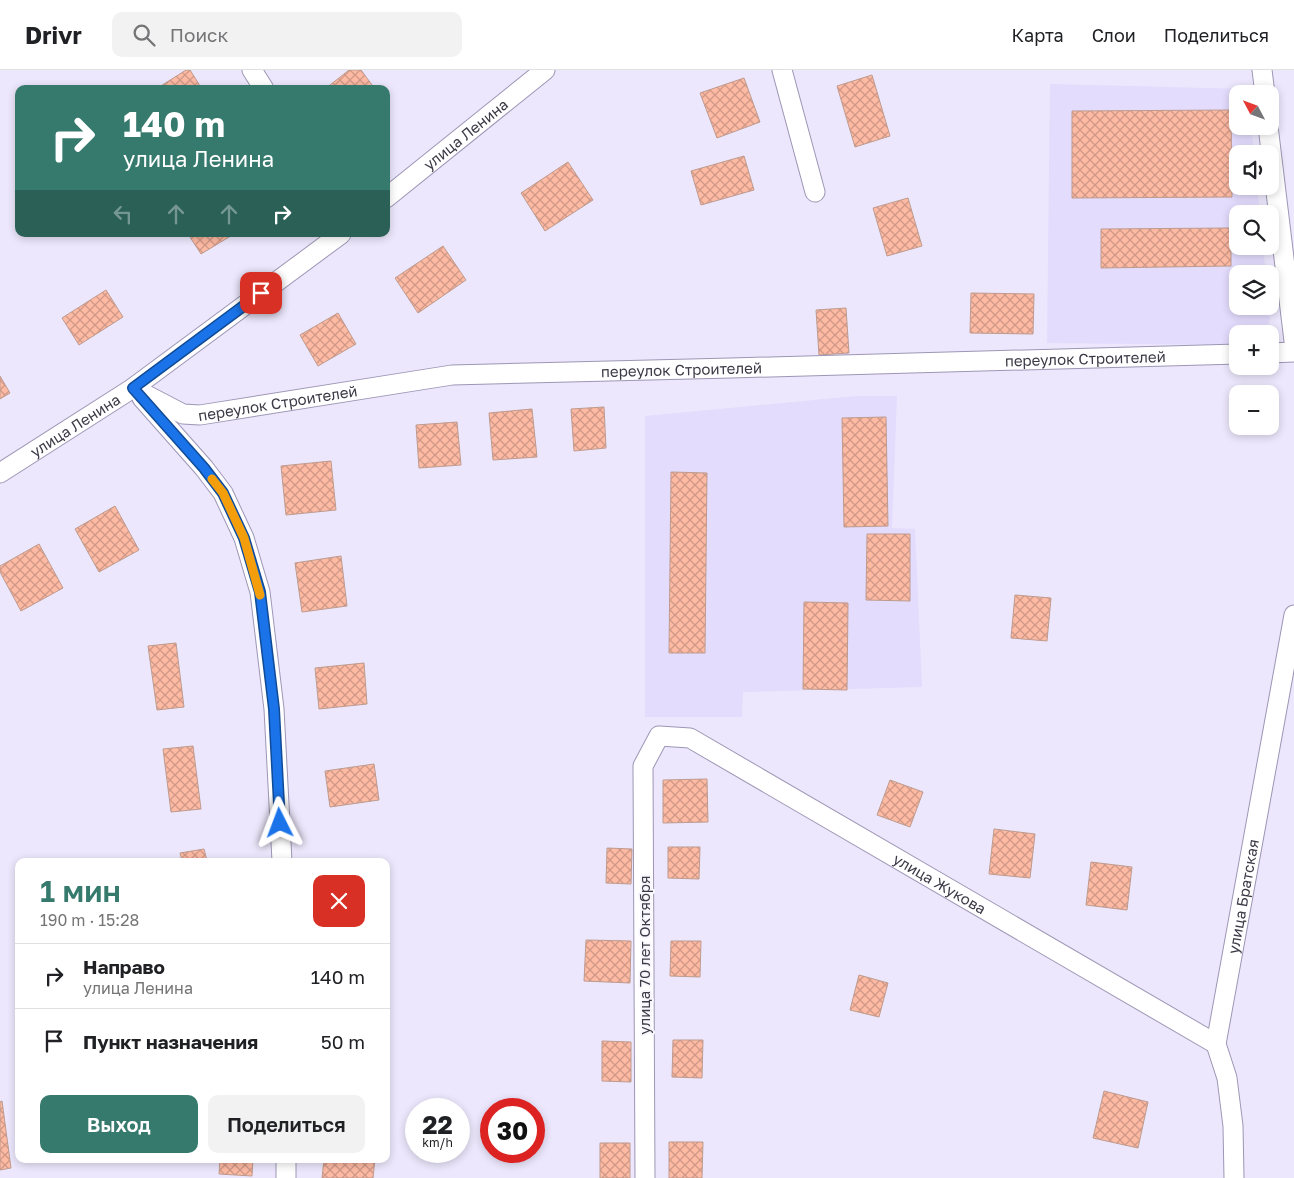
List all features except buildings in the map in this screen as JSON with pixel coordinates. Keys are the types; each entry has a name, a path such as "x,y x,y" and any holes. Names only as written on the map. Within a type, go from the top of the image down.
{"street":[{"path":"252,70 261,85"},
{"name":"улица Ленина","path":"390,195 545,70"},
{"path":"782,70 815,192"},
{"path":"1262,70 1263,85"},
{"path":"1269,135 1294,341"},
{"name":"улица Ленина","path":"0,473 133,388 337,237"},
{"path":"1279,353 1294,352"},
{"name":"переулок Строителей","path":"133,388 183,414 200,415 452,375 1229,354"},
{"path":"133,388 204,468 223,493 244,538 260,592 274,709 282,858"},
{"name":"улица Братская","path":"1234,1178 1233,1126 1227,1078 1216,1044 1294,615"},
{"name":"улица Жукова","path":"659,736 690,738 1216,1044"},
{"name":"улица 70 лет Октября","path":"645,1178 643,766 659,736"},
{"path":"286,1163 286,1178"}],"shaded area":[{"path":"1050,84 1229,89 1229,135 1252,135 1253,145 1229,145 1229,195 1258,195 1259,205 1229,205 1229,255 1264,255 1265,265 1229,265 1229,315 1270,315 1268,325 1229,325 1229,345 1047,343"},
{"path":"856,396 897,396 892,528 915,529 922,687 743,692 742,717 645,717 645,416"}],"slow traffic":[{"path":"212,479 223,493 244,538 260,595"}],"route":[{"path":"261,293 133,388 176,434 223,493 244,538 260,592 274,709 280,823"}]}
